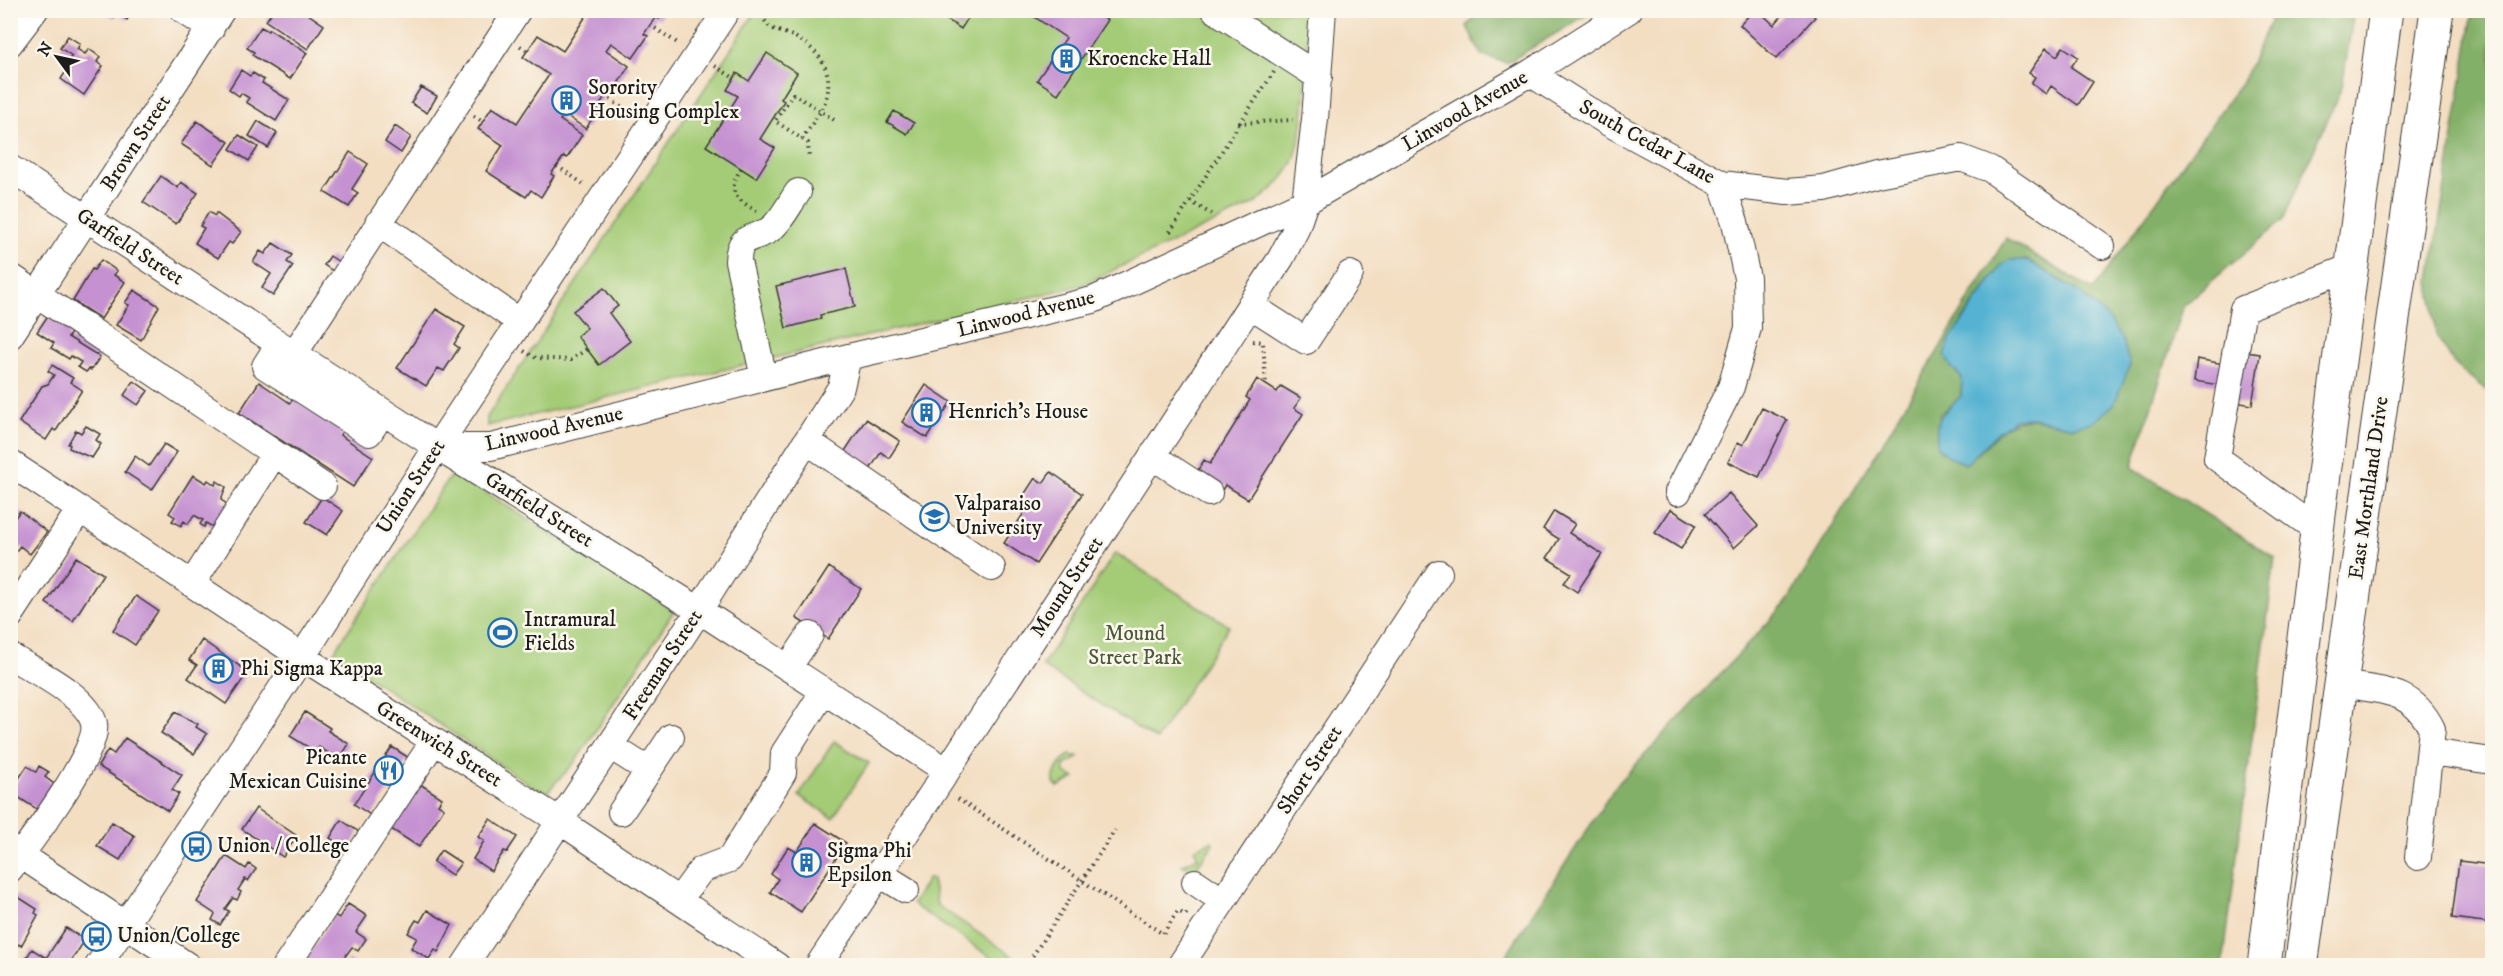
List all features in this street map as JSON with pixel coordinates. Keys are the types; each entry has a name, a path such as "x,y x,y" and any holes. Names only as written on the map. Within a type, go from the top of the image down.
{"highway":[{"path":"2264,966 2317,530 2386,10"},
{"name":"East Morthland Drive","path":"2301,966 2437,10"}],"street":[{"path":"10,43 35,10"},
{"path":"183,10 217,20"},
{"path":"287,349 378,223 518,10"},
{"name":"Union Street","path":"98,966 650,125 703,59 727,10"},
{"path":"1215,10 1319,77"},
{"name":"Mound Street","path":"818,966 1281,258 1296,229 1305,202 1319,77 1323,10"},
{"name":"Linwood Avenue","path":"437,447 492,447 848,357 1094,300 1305,202 1530,73 1629,10"},
{"name":"Brown Street","path":"10,336 217,20"},
{"name":"South Cedar Lane","path":"1530,73 1607,122 1722,184 1787,192 1824,189 1877,174 1961,158 1990,169 2102,246"},
{"name":"Garfield Street","path":"10,168 287,349 265,366 369,433 383,412 699,610 947,771"},
{"path":"1678,492 1731,387 1748,328 1747,278 1735,222 1722,184"},
{"path":"764,378 738,261 738,251 744,241 751,236 765,232 776,224 798,192"},
{"path":"378,223 520,322"},
{"path":"2317,530 2217,458 2243,309 2351,267"},
{"path":"1250,305 1305,341 1350,274"},
{"path":"10,276 323,486"},
{"name":"Freeman Street","path":"464,966 699,610 807,441 841,387 848,357"},
{"path":"807,441 992,568"},
{"path":"192,584 274,454"},
{"path":"1152,456 1209,493"},
{"name":"Greenwich Street","path":"10,463 302,657 560,821 777,966"},
{"path":"10,616 80,509"},
{"name":"Short Street","path":"1180,966 1208,890 1439,573"},
{"path":"788,668 810,635"},
{"path":"10,656 70,693 88,711 95,724 92,741 83,763 14,858 188,966"},
{"path":"2342,684 2393,693 2412,701 2425,713 2433,729 2418,857"},
{"path":"679,900 701,870 730,859 783,773 784,753 824,691"},
{"path":"621,812 670,737"},
{"path":"286,966 434,741"},
{"path":"610,746 648,770"},
{"path":"2430,752 2493,761"},
{"path":"880,874 906,890"}],"path":[{"path":"759,10 770,27 805,43 825,67 829,78 829,91 821,111 802,140"},
{"path":"650,25 734,78"},
{"path":"1170,232 1285,55"},
{"path":"810,159 807,143 774,121 793,93 834,120"},
{"path":"605,96 650,125"},
{"path":"1240,123 1315,119"},
{"path":"557,166 603,196"},
{"path":"741,168 734,180 733,190 737,199 776,224"},
{"path":"1190,201 1211,214"},
{"path":"1247,341 1263,342 1266,385"},
{"path":"520,348 536,358 562,360 580,356 587,349"},
{"path":"958,800 1163,934 1165,939"},
{"path":"1026,966 1115,830"},
{"path":"1163,934 1178,911 1185,915 1208,890"}],"green space":[{"path":"1481,10 1593,11 1507,63 1481,55 1467,26"},
{"path":"756,11 1309,11 1305,91 1297,152 1284,177 1256,203 1082,285 487,426 487,417"},
{"path":"2275,11 2354,11 2342,87 2283,220 2184,305 2132,467 2275,558 2223,965 1499,966 1615,787 1786,603 2006,238 2093,290 2243,80","holes":["2027,260 2078,291 2108,318 2074,427 2041,420 2020,420 2001,430 1977,455 1939,415 1961,397 1962,378 1951,367 1962,320 2001,266"]},
{"path":"2473,11 2492,11 2492,395 2455,365 2436,335 2430,280"},
{"name":"Intramural Fields","path":"453,472 674,611 577,759 548,792 535,788 333,653"},
{"name":"Mound Street Park","path":"1115,553 1229,626 1156,740 1042,666"},
{"path":"834,741 869,763 833,818 799,796"},
{"path":"1070,755 1079,757 1063,766 1066,774 1075,778 1058,787 1054,783 1056,771 1060,763"},
{"path":"1212,841 1213,845 1195,869 1182,865 1198,857 1194,849"},
{"path":"928,878 932,880 937,905 1023,963 1021,965 996,965 995,960 912,904"}],"water":[{"path":"2009,260 2027,260 2078,291 2108,318 2123,341 2130,365 2114,404 2095,421 2074,427 2032,418 2015,419 1997,433 1966,464 1951,458 1938,448 1937,430 1940,418 1961,396 1962,378 1951,367 1945,355 1950,339 2001,266"}],"building":[{"path":"103,10 133,10 127,20 117,13 114,18"},
{"path":"273,10 302,10 324,25 308,49 266,21"},
{"name":"Sorority Housing Complex","path":"590,10 665,10 659,19 656,17 644,34 648,36 633,58 611,43 606,50 629,66 614,90 610,88 586,129 564,114 560,120 582,135 567,158 564,156 551,174 554,176 541,197 531,190 526,197 486,171 503,145 478,129 492,107 517,123 549,75 523,57 538,35 563,51"},
{"path":"932,10 973,10 961,29"},
{"name":"Kroencke Hall","path":"1024,10 1092,10 1107,20 1058,94 1037,80 1066,38"},
{"path":"1754,10 1758,10 1774,25 1787,10 1808,10 1815,17 1776,59 1740,25"},
{"path":"261,27 268,31 269,29 307,53 290,79 252,55 254,52 247,48"},
{"path":"68,36 80,44 77,49 85,54 89,49 100,57 97,62 103,66 84,95 61,79 71,64 68,61 72,56 60,48"},
{"path":"2063,47 2078,57 2071,67 2093,82 2078,105 2051,86 2046,94 2031,83 2035,77 2029,73 2046,48 2057,56"},
{"path":"767,53 797,73 781,99 784,101 760,139 775,148 756,178 706,146 738,96 727,90 737,73 749,81"},
{"path":"241,70 250,76 253,73 264,80 262,83 289,100 276,121 246,102 249,98 241,93 239,96 229,89"},
{"path":"421,87 437,96 427,113 411,103"},
{"path":"894,111 914,123 907,134 887,122"},
{"path":"197,121 229,142 213,165 181,144"},
{"path":"258,121 277,133 268,148 249,136"},
{"path":"395,126 411,137 401,153 385,142"},
{"path":"239,135 258,147 249,161 230,149"},
{"path":"350,152 368,164 352,189 358,193 349,207 324,192"},
{"path":"161,176 178,188 181,182 198,193 176,224 143,202"},
{"path":"209,212 215,216 216,213 241,232 232,244 229,242 218,258 195,243 204,228 200,226"},
{"path":"273,243 292,255 287,262 293,266 273,296 262,288 271,274 253,262 260,251 265,254"},
{"path":"330,256 342,264 336,273 324,265"},
{"path":"101,260 117,271 114,275 125,282 101,319 73,301 92,269 94,270"},
{"path":"846,269 855,307 820,315 821,319 786,328 776,286"},
{"path":"604,288 618,306 609,313 630,341 599,365 577,336 587,328 573,311"},
{"path":"134,290 159,306 141,340 116,325 129,305 125,303"},
{"path":"436,309 465,327 454,344 459,348 444,371 438,368 426,386 397,368"},
{"path":"47,317 74,329 68,337 100,357 91,370 86,372 78,367 81,362 71,356 69,359 51,348 54,343 37,332"},
{"path":"2238,351 2260,354 2252,405 2229,401"},
{"path":"2197,359 2229,365 2225,386 2194,381"},
{"path":"52,365 73,378 70,382 82,390 56,431 53,429 46,440 19,422 42,386 48,384 54,375 48,371"},
{"path":"1257,379 1277,392 1281,386 1301,398 1294,408 1303,414 1248,499 1225,485 1222,490 1216,486 1218,483 1198,470 1204,460 1210,464 1250,400 1246,397"},
{"path":"134,381 148,391 138,405 124,395"},
{"path":"259,382 290,403 294,398 343,430 340,435 373,457 353,487 239,413"},
{"name":"Henrich's House","path":"926,385 951,402 927,438 902,422"},
{"path":"1762,408 1787,420 1759,477 1728,462 1738,442 1743,445"},
{"path":"866,419 900,441 889,458 881,452 869,471 843,454"},
{"path":"86,426 100,434 96,440 101,444 92,458 69,448 68,444 76,430 81,433"},
{"path":"164,444 177,452 152,490 125,472 135,456 149,466"},
{"path":"1051,472 1082,494 1036,564 1004,543 1024,513 1016,507 1035,478 1043,483"},
{"path":"193,475 206,483 208,480 215,485 217,481 226,487 221,500 233,508 216,529 206,523 204,527 200,524 203,520 194,515 188,524 184,521 181,526 172,521 175,517 169,513"},
{"path":"1729,493 1758,526 1734,548 1705,514"},
{"path":"322,497 343,511 327,535 306,522"},
{"path":"1671,509 1696,525 1681,549 1655,533"},
{"path":"20,511 47,532 30,554 20,546 12,556 10,524"},
{"path":"1554,511 1575,524 1569,533 1602,554 1577,592 1564,583 1571,573 1547,558 1559,539 1543,529"},
{"path":"76,557 103,574 73,621 46,603"},
{"path":"829,567 861,589 828,639 796,618"},
{"path":"136,596 158,611 135,645 113,630"},
{"name":"Phi Sigma Kappa","path":"202,640 248,672 226,704 188,678 197,665 189,660"},
{"path":"175,712 198,724 196,727 207,734 194,754 161,733"},
{"path":"305,712 330,728 328,731 349,744 339,760 319,747 316,752 290,736"},
{"path":"125,738 182,775 172,790 179,794 168,811 98,766 108,750 114,754"},
{"path":"392,747 409,758 372,816 354,804"},
{"path":"27,766 36,772 39,766 49,772 45,777 54,784 38,810 10,792"},
{"path":"420,784 442,798 438,804 444,808 419,847 388,827"},
{"path":"256,808 297,836 283,857 242,829"},
{"path":"490,819 517,837 507,852 504,851 491,871 473,859 484,841 478,837"},
{"path":"341,820 359,832 348,850 330,838"},
{"path":"112,822 135,836 120,860 97,846"},
{"name":"Sigma Phi Epsilon","path":"815,823 846,843 801,912 770,892 778,879 771,874 788,847 797,852"},
{"path":"441,850 461,863 452,875 433,862"},
{"path":"226,856 246,869 249,864 256,869 248,881 245,879 238,890 241,892 237,900 233,898 225,909 229,911 220,925 212,920 215,914 197,902"},
{"path":"2459,861 2492,865 2492,923 2452,918"},
{"path":"15,895 37,909 35,913 38,915 21,946 10,942 10,897 13,899"},
{"path":"348,904 367,916 356,932 366,939 358,951 352,947 341,962 345,965 349,960 357,966 301,966 334,915 339,918"},
{"path":"427,910 452,925 438,952 435,950 429,959 411,948 417,938 408,933 416,920 420,922"},
{"path":"66,928 85,940 68,966 21,966 32,949 46,958"}],"place":[{"name":"Kroencke Hall","path":"1066,59"},
{"name":"Sorority Housing Complex","path":"567,100"},
{"name":"Henrich's House","path":"927,412"},
{"name":"Valparaiso University","path":"934,516"},
{"name":"Intramural Fields","path":"503,632"},
{"name":"Phi Sigma Kappa","path":"219,669"},
{"name":"Picante Mexican Cuisine","path":"388,770"},
{"name":"Union / College","path":"196,846"},
{"name":"Sigma Phi Epsilon","path":"806,863"},
{"name":"Union/College","path":"96,936"}]}
